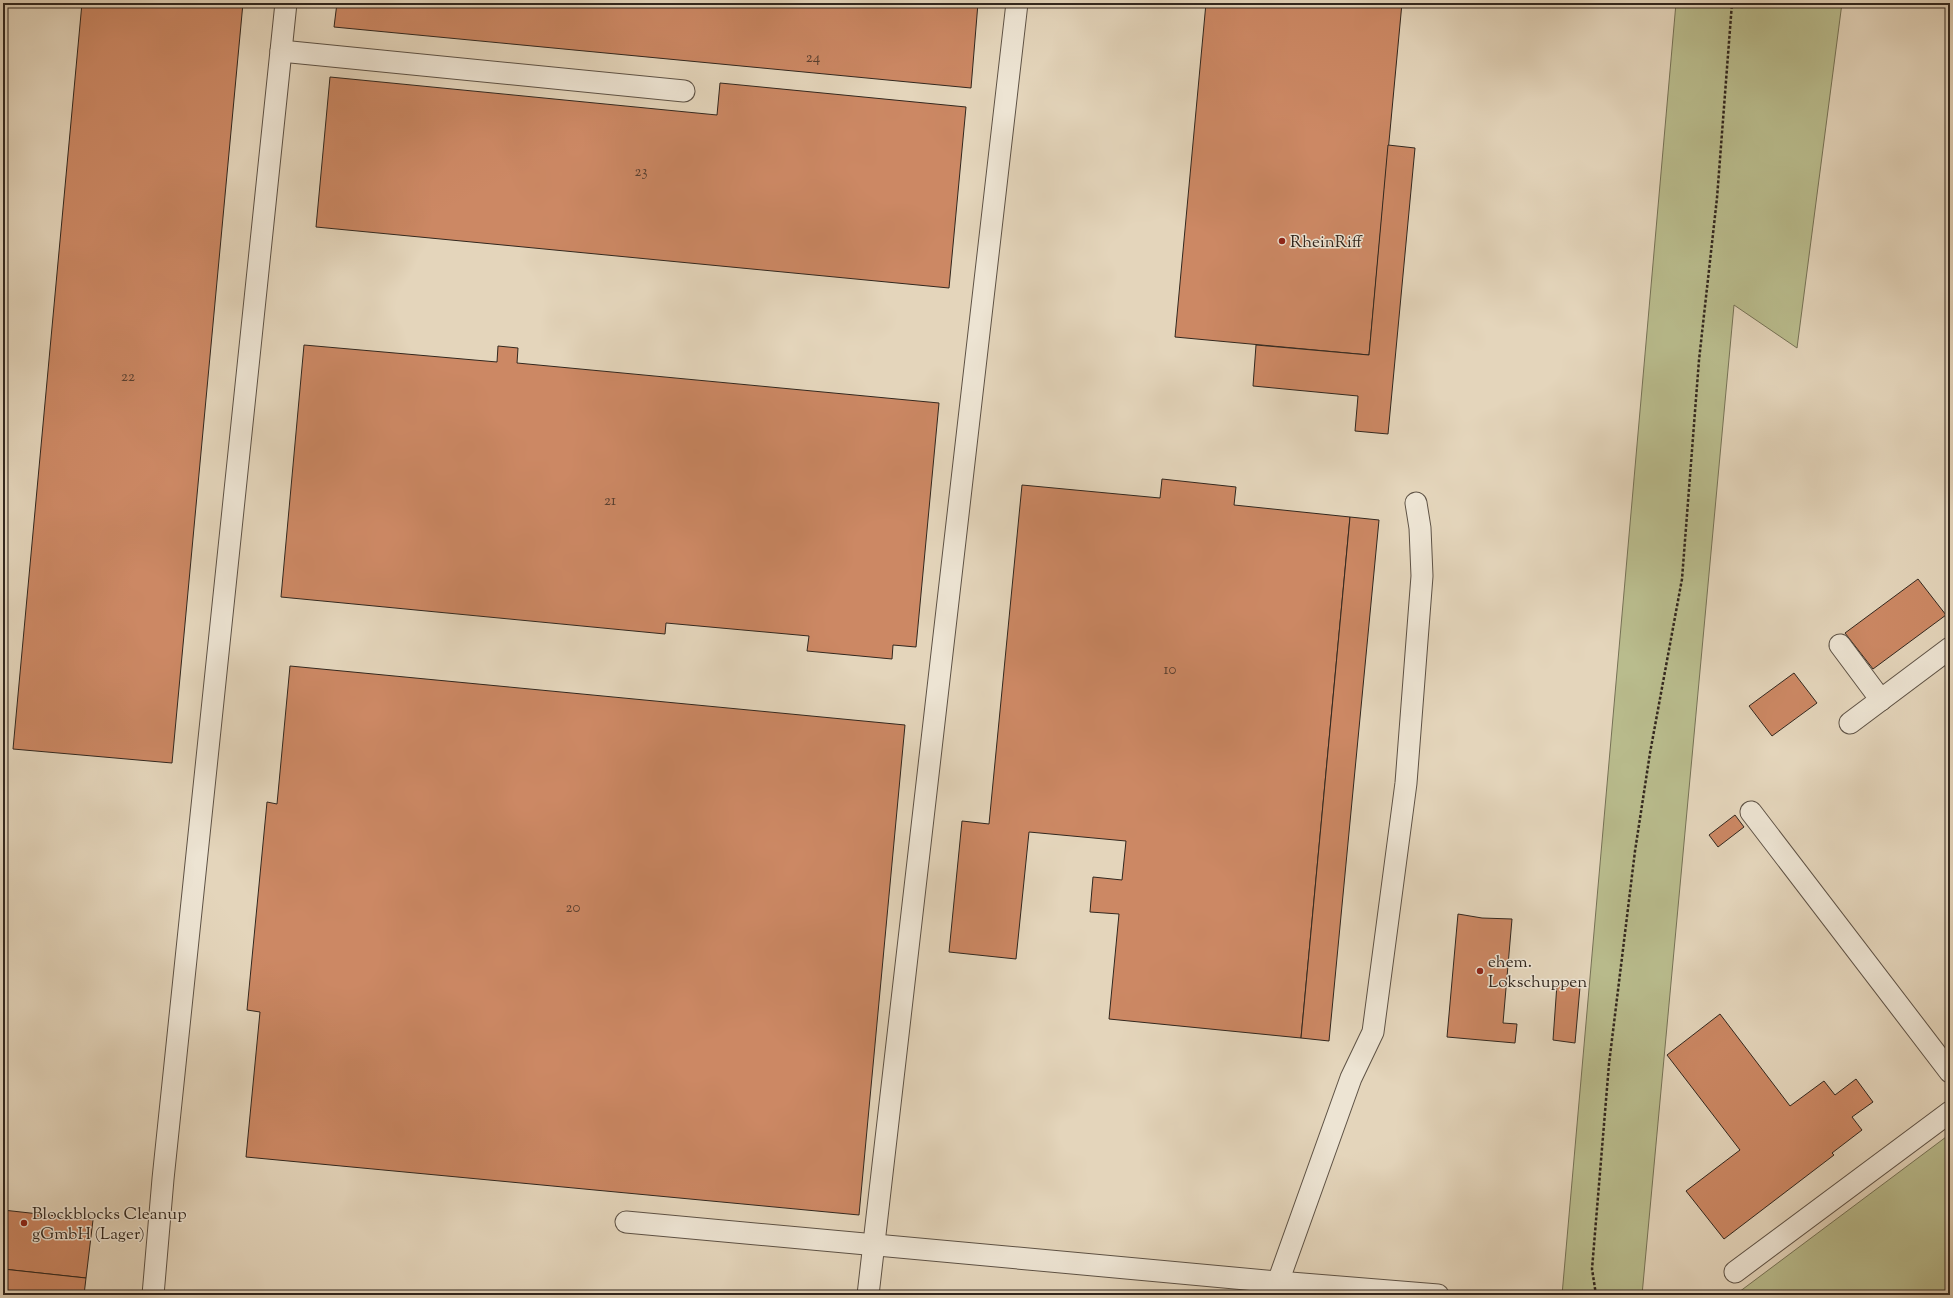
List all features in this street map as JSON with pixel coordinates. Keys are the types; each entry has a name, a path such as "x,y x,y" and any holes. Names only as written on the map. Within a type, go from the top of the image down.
{"lane":[{"path":"153,1295 165,1163 286,3"},
{"path":"868,1295 1017,3"},
{"path":"281,51 684,91"},
{"path":"1278,1282 1351,1078 1373,1032 1406,783 1422,576 1420,528 1416,503"},
{"path":"1840,645 1881,700"},
{"path":"1850,723 1950,648"},
{"path":"1751,812 1950,1072"},
{"path":"1735,1272 1950,1112"},
{"path":"626,1222 874,1246 1438,1295"}],"path":[{"path":"1596,1295 1592,1269 1609,1064 1650,753 1682,579 1699,360 1717,198 1732,3"}],"green space":[{"path":"1676,3 1842,3 1797,348 1734,305 1642,1295 1562,1295"},
{"path":"1950,1134 1950,1295 1735,1295"}],"building":[{"path":"82,3 243,3 172,763 13,749"},
{"path":"337,3 978,3 971,88 334,27"},
{"name":"RheinRiff","path":"1206,3 1402,3 1369,355 1175,337"},
{"path":"330,77 717,115 720,83 966,107 949,288 316,227"},
{"path":"1388,145 1415,148 1388,434 1355,431 1358,396 1253,386 1256,345 1369,355"},
{"path":"304,345 497,362 498,346 518,348 517,363 939,403 916,647 893,645 892,659 807,651 809,636 666,623 665,634 281,597"},
{"path":"1162,479 1236,487 1234,505 1350,517 1301,1038 1109,1019 1119,914 1090,912 1093,877 1122,880 1126,841 1029,832 1016,959 949,952 962,821 989,824 1022,485 1160,498"},
{"path":"1350,517 1379,520 1329,1041 1301,1038"},
{"path":"1918,579 1946,615 1873,669 1845,633"},
{"path":"290,666 905,725 859,1215 246,1157 260,1012 247,1010 267,802 277,804"},
{"path":"1794,673 1817,703 1772,736 1749,706"},
{"path":"1735,815 1744,827 1718,847 1709,835"},
{"name":"ehem. Lokschuppen","path":"1458,914 1482,918 1512,919 1503,1023 1517,1024 1515,1043 1447,1037"},
{"path":"1557,984 1580,987 1575,1043 1553,1040"},
{"path":"1720,1014 1790,1106 1824,1081 1835,1095 1856,1079 1873,1102 1852,1117 1862,1130 1832,1153 1834,1155 1724,1239 1686,1191 1740,1150 1667,1055"},
{"path":"3,1210 93,1220 86,1278 3,1269"},
{"path":"3,1269 86,1278 84,1295 3,1295"}],"place":[{"name":"RheinRiff","path":"1282,241"},
{"name":"ehem. Lokschuppen","path":"1480,971"},
{"name":"Blockblocks Cleanup gGmbH (Lager)","path":"24,1223"}]}
